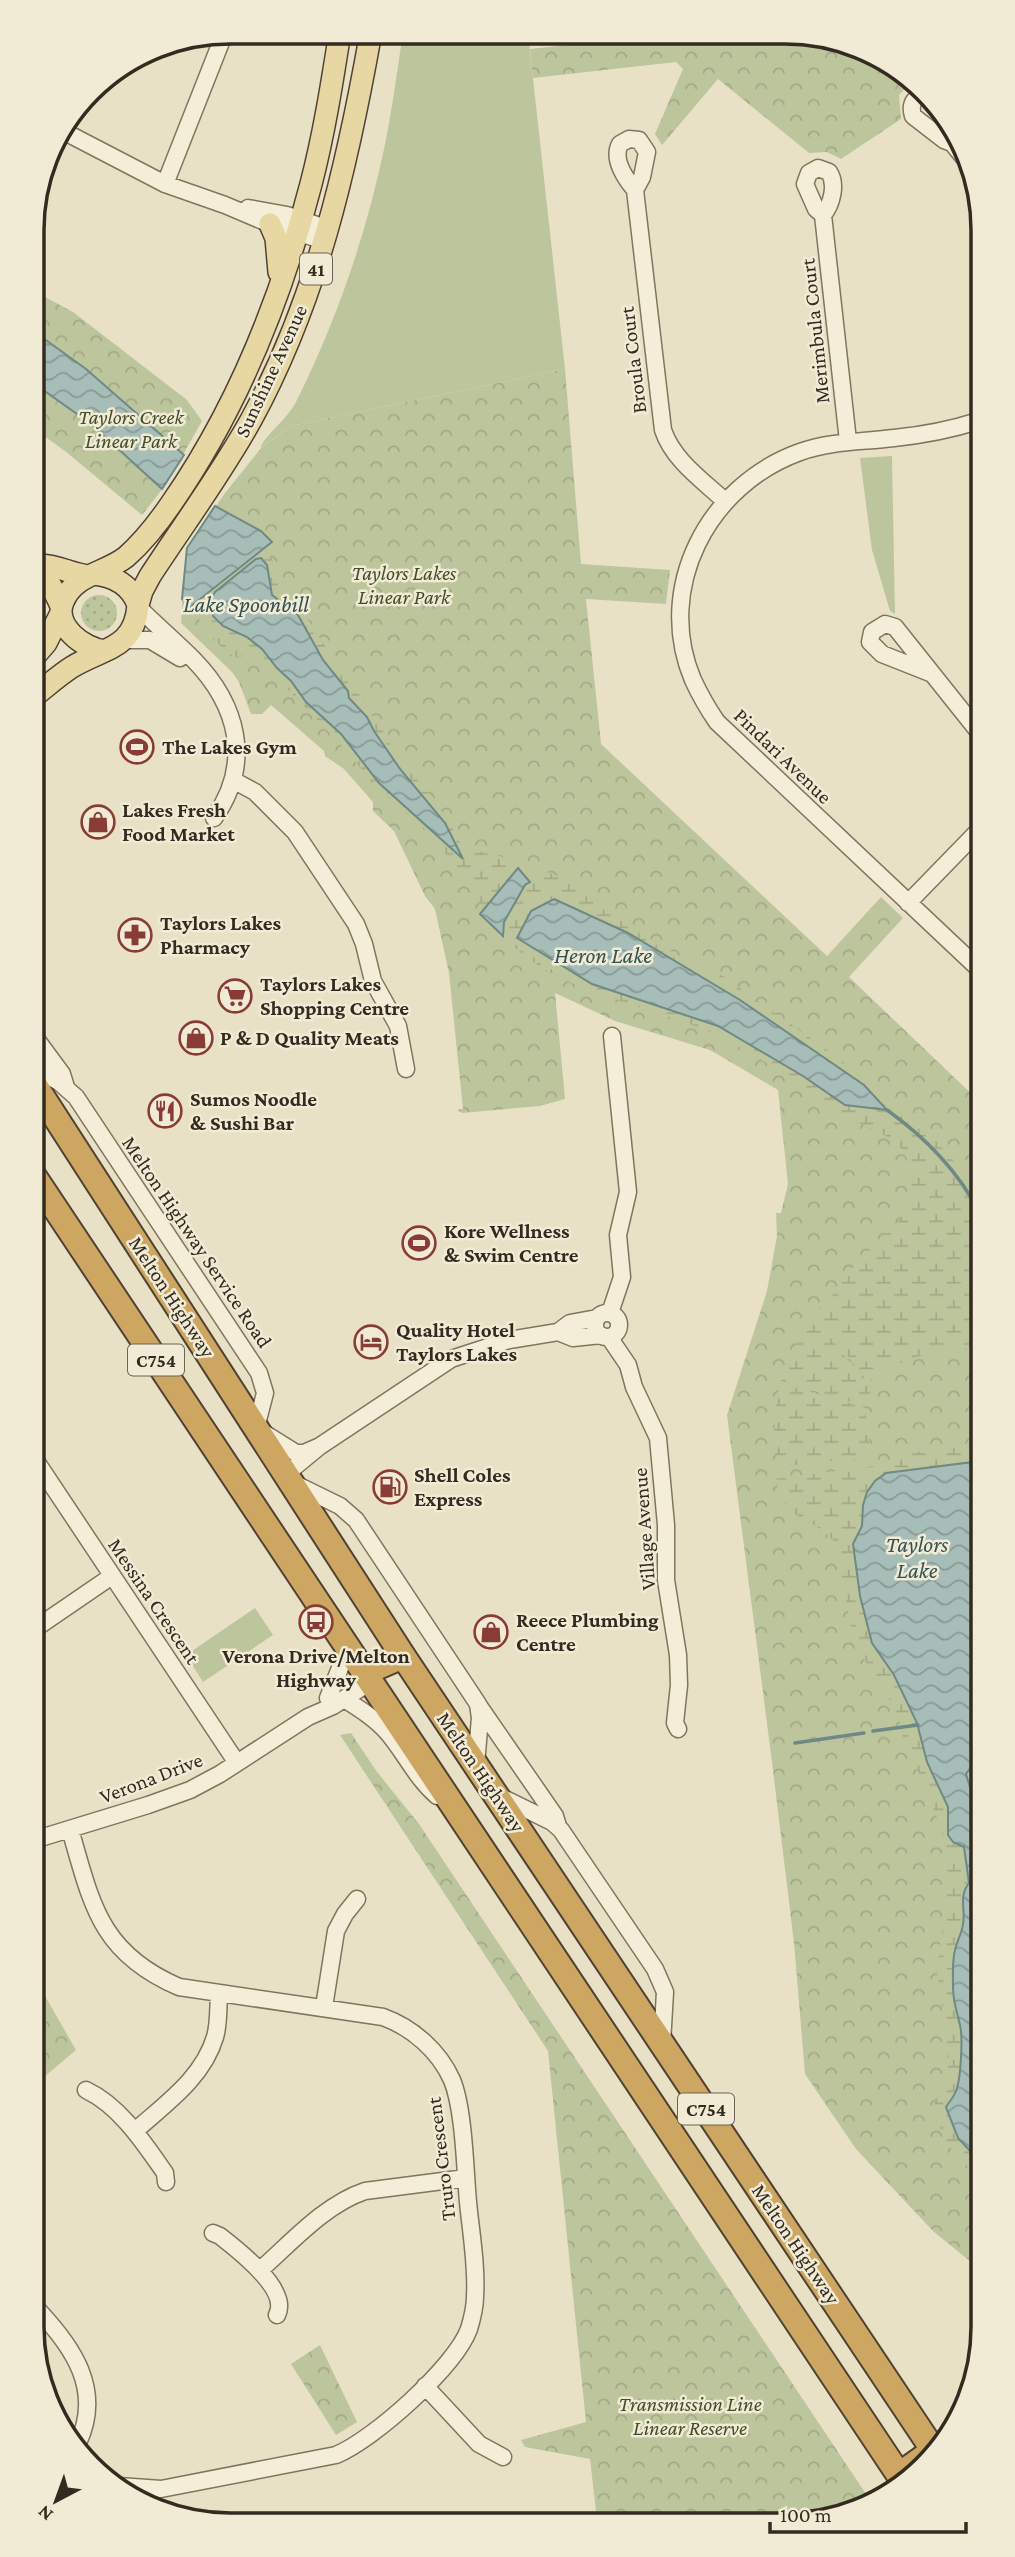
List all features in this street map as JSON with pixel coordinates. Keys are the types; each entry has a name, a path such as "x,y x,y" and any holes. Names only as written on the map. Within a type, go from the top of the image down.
{"highway":[{"name":"Melton Highway","path":"44,1099 403,1656 933,2441"},
{"name":"Melton Highway","path":"44,1192 899,2474"},
{"path":"367,1678 403,1656"}],"main road":[{"name":"Sunshine Avenue","path":"91,575 125,557 145,537 197,465 232,399 280,284 299,226 321,141 338,44"},
{"name":"Sunshine Avenue","path":"138,606 150,576 210,487 251,419 306,297 327,235 348,156 368,44"},
{"path":"270,225 277,246 280,284"},
{"path":"44,563 69,572 107,576 125,585 138,606"},
{"name":"41","path":"44,643 51,634 66,593 74,583 91,575"},
{"path":"44,578 53,589 75,638 89,648 105,651"},
{"name":"41","path":"125,640 136,622 138,606"},
{"path":"44,689 64,672 125,640"}],"street":[{"path":"166,184 220,44"},
{"path":"917,98 913,102 913,116 944,140 948,140"},
{"path":"70,135 166,184 225,205 270,225 299,226 327,235"},
{"name":"Broula Court","path":"635,190 663,430 677,457 725,500"},
{"path":"225,205 287,215 299,226"},
{"name":"Merimbula Court","path":"823,215 848,441"},
{"name":"Pindari Avenue","path":"971,427 848,441 802,451 755,474 725,500 698,541 683,583 681,628 693,679 717,722 971,962"},
{"path":"138,606 195,661 228,708 236,733 237,753 231,785 214,818"},
{"path":"125,640 155,642 210,680"},
{"path":"930,673 971,723"},
{"path":"231,785 237,795 263,802 286,822 305,844 356,924 373,981 398,1026 406,1069"},
{"path":"908,903 971,838"},
{"path":"605,1336 596,1329 622,1277 618,1236 628,1192 611,1036"},
{"name":"Melton Highway Service Road","path":"44,1050 62,1074 66,1087"},
{"name":"Melton Highway Service Road","path":"44,1074 66,1087 80,1103 262,1378 265,1393 256,1428"},
{"path":"256,1428 296,1453 304,1453 320,1446 451,1359 491,1344 558,1332 570,1323 603,1316"},
{"path":"558,1332 573,1338 605,1336"},
{"name":"Village Avenue","path":"605,1336 628,1365 634,1387 658,1438 666,1525 666,1580 678,1655 679,1685 675,1718 678,1729"},
{"path":"320,1446 289,1478 340,1506 356,1520 532,1786 555,1816 558,1826 662,1982 666,2001 662,2043"},
{"name":"Messina Crescent","path":"44,1473 237,1763"},
{"path":"44,1623 112,1576"},
{"path":"348,1648 336,1698 379,1723 428,1788 457,1813"},
{"name":"Verona Drive","path":"44,1837 171,1798 205,1782 367,1678"},
{"path":"476,1764 480,1718 478,1703"},
{"path":"496,1795 558,1826"},
{"name":"Truro Crescent","path":"71,1829 90,1899 100,1922 121,1950 142,1969 179,1987 324,2007 393,2021 429,2047 447,2071 458,2100 466,2178 475,2280 472,2317 457,2353 425,2386 373,2434 336,2455 168,2488 138,2489"},
{"path":"324,2007 336,1931 357,1899"},
{"path":"135,2131 190,2081 203,2064 216,2036 219,1994"},
{"path":"86,2090 135,2131 164,2173 166,2182"},
{"path":"260,2270 329,2210 356,2194 466,2178"},
{"path":"214,2233 260,2270 279,2303 277,2315"},
{"path":"44,2318 66,2342 84,2382 86,2411 80,2438"},
{"path":"425,2386 479,2444 504,2459"}],"green space":[{"path":"401,44 529,44 565,369 291,426 260,448 298,398 349,276 368,213 392,106"},
{"path":"577,44 798,44 822,47 857,58 906,88 899,95 901,119 841,159 827,152 809,153 718,79 662,145 655,134 683,69 676,62 533,78 530,49"},
{"name":"Taylors Creek Linear Park","path":"44,296 73,312 187,400 202,421 167,483 142,515 44,436"},
{"name":"Taylors Lakes Linear Park","path":"565,369 581,564 670,570 666,604 586,599 601,744 827,956 881,897 903,918 849,977 971,1093 971,2262 933,2231 856,2149 805,2074 794,1943 727,1415 767,1291 777,1236 776,1213 781,1213 788,1184 778,1090 710,1050 615,1021 555,993 565,1099 540,1106 462,1113 457,1110 463,1109 449,973 435,909 425,896 394,831 373,811 373,802 344,769 325,756 324,751 271,705 262,714 251,714 239,682 232,672 181,623 187,548 225,493 262,447 291,426"},
{"path":"892,456 895,614 890,611 872,550 860,458"},
{"path":"272,542 267,551 277,572 278,597 283,596 298,605 384,730 388,742 453,826 456,838 471,849 502,857 518,868 480,914 479,903 473,892 434,837 375,785 245,641 247,651 238,658 230,654 217,642 190,607","holes":["261,558 267,565 272,595 298,615 323,660 348,691 349,698 367,717 400,769 445,823 461,857 379,783 341,734 306,702 262,649 231,628 209,603 215,592 256,559"]},
{"path":"99,595 112,600 117,613 112,626 99,631 86,626 81,613 86,600"},
{"path":"547,872 565,879 608,913 660,945 723,976 837,1057 918,1121 953,1160 971,1185 971,1349 935,1352 907,1360 868,1382 814,1313 830,1298 854,1266 903,1217 909,1202 911,1175 903,1151 890,1138 839,1113 773,1067 729,1041 691,1024 577,985 551,973 526,956 503,936 511,907 530,883","holes":["554,899 628,933 740,1000 864,1085 886,1109 845,1105 803,1076 718,1026 592,984 517,938 531,911"]},
{"path":"815,1318 871,1390 865,1406 781,1381 797,1345"},
{"path":"780,1383 865,1408 871,1457 777,1467 774,1425"},
{"path":"971,1446 971,1462 886,1473 876,1481 867,1492 862,1526 853,1544 860,1596 868,1629 917,1723 927,1762 948,1807 947,1827 953,1842 964,1847 969,1883 961,1905 964,1922 954,1953 953,1987 953,2002 963,2036 960,2048 961,2069 956,2092 946,2107 958,2138 971,2152 971,2172 948,2145 933,2114 935,2101 948,2073 949,2056 937,1971 948,1877 946,1849 938,1820 904,1744 895,1708 863,1657 853,1635 834,1541 822,1530 790,1511 781,1497 775,1479 898,1463 898,1454"},
{"path":"255,1608 273,1635 203,1682 186,1655"},
{"name":"Transmission Line Linear Reserve","path":"351,1733 377,1772 419,1824 866,2495 834,2507 810,2512 596,2513 590,2459 525,2447 521,2440 586,2422 548,2051 340,1735"},
{"path":"44,1994 76,2050 44,2077"},
{"path":"320,2345 357,2422 336,2435 291,2364"}],"water":[{"path":"44,339 86,369 184,455 162,489 91,424 44,391"},
{"path":"215,506 261,531 272,542 190,607 182,599 187,548"},
{"name":"Lake Spoonbill","path":"261,558 267,565 272,595 298,615 323,660 348,691 349,698 367,717 400,769 445,823 463,859 379,783 341,734 306,702 262,649 247,637 223,626 213,616 209,603 215,592 256,559"},
{"path":"518,868 530,882 525,885 504,922 503,936 480,914"},
{"name":"Heron Lake","path":"554,899 628,933 740,1000 864,1085 887,1110 845,1105 803,1076 718,1026 592,984 517,938 531,911"},
{"name":"Taylors Lake","path":"971,1462 971,1767 966,1774 971,1791 971,2152 958,2138 946,2107 957,2088 961,2060 961,2031 954,1997 953,1959 962,1931 963,1898 969,1883 964,1847 953,1842 948,1835 948,1807 927,1762 917,1723 894,1675 872,1643 860,1596 853,1544 862,1526 867,1492 875,1481 886,1473"}],"waterway":[{"path":"887,1110 915,1132 940,1157 971,1198"},
{"path":"873,1731 918,1725"},
{"path":"795,1743 864,1733"}],"place":[{"name":"The Lakes Gym","path":"137,747"},
{"name":"Lakes Fresh Food Market","path":"98,822"},
{"name":"Taylors Lakes Pharmacy","path":"135,935"},
{"name":"Taylors Lakes Shopping Centre","path":"235,996"},
{"name":"P & D Quality Meats","path":"196,1038"},
{"name":"Sumos Noodle & Sushi Bar","path":"165,1111"},
{"name":"Kore Wellness & Swim Centre","path":"419,1243"},
{"name":"Quality Hotel Taylors Lakes","path":"371,1342"},
{"name":"Shell Coles Express","path":"390,1487"},
{"name":"Verona Drive/Melton Highway","path":"316,1622"},
{"name":"Reece Plumbing Centre","path":"491,1632"}]}
